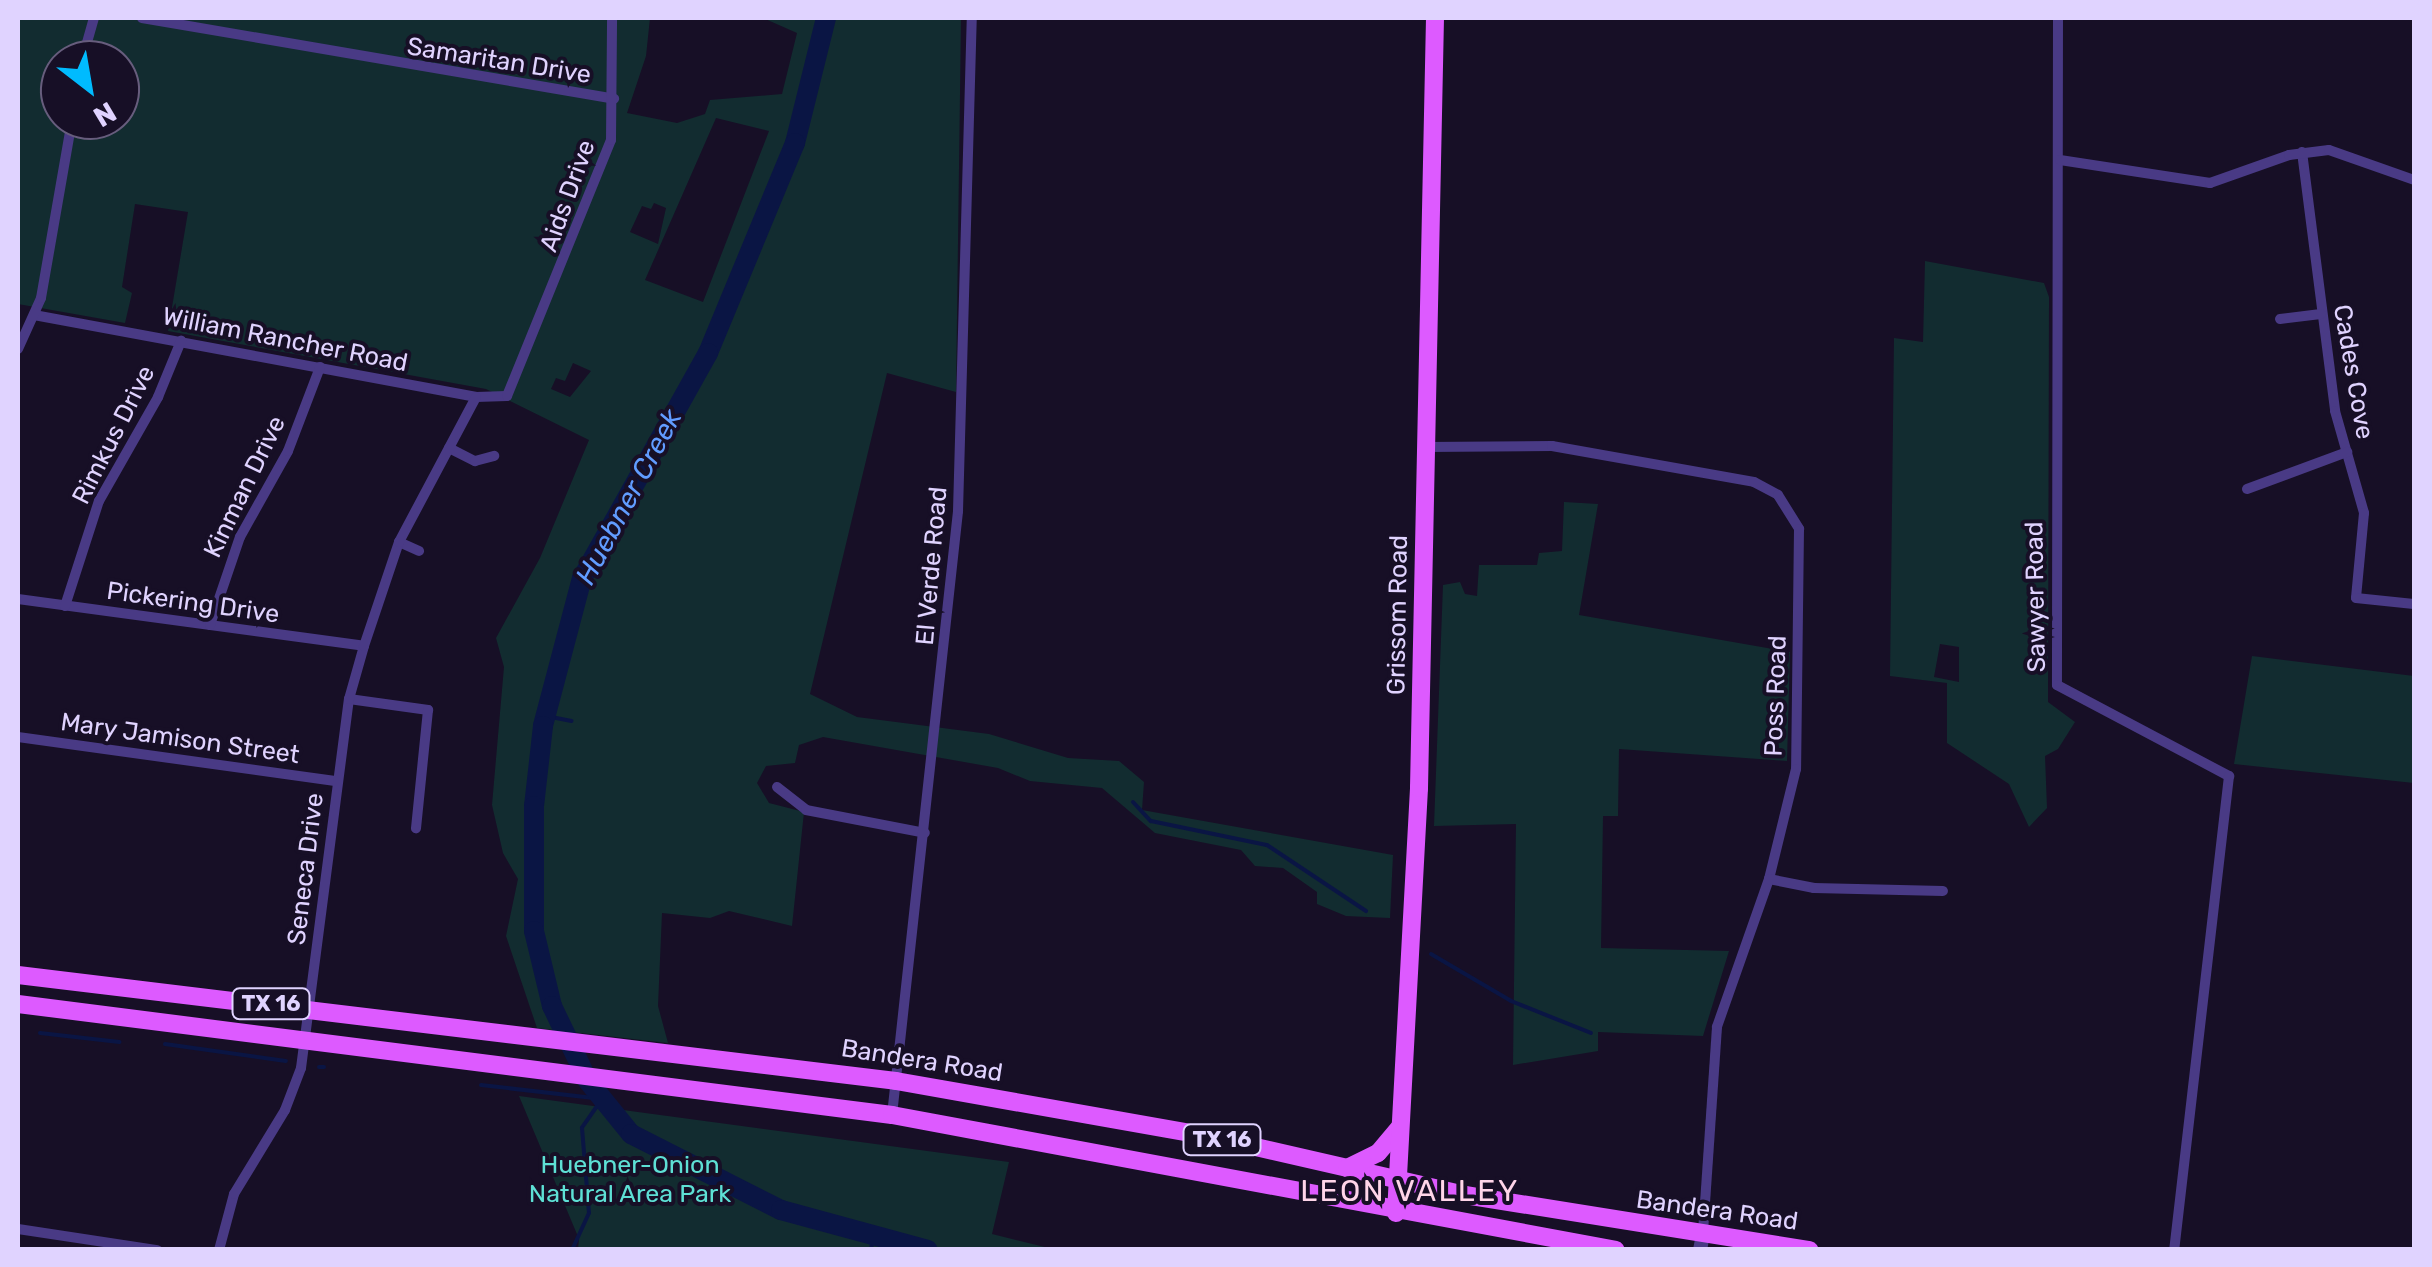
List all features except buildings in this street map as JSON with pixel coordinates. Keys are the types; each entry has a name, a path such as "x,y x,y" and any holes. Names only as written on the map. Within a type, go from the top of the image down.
{"main road":[{"name":"Grissom Road","path":"1396,1213 1420,788 1435,18"},
{"name":"Bandera Road","path":"18,975 896,1081 1208,1136 1397,1180 1701,1242 1810,1250"},
{"name":"TX 16","path":"18,1004 892,1116 1396,1213 1616,1250"},
{"path":"1346,1169 1378,1153 1400,1126"}],"street":[{"name":"Samaritan Drive","path":"142,18 614,98"},
{"name":"Aids Drive","path":"476,396 506,396 518,380 598,186 614,98 612,18"},
{"name":"El Verde Road","path":"892,1116 926,832 961,474 972,18"},
{"name":"Sawyer Road","path":"2058,18 2057,686 2229,776 2174,1250"},
{"path":"18,349 34,315 68,140"},
{"path":"2060,160 2194,184 2242,177 2302,152 2349,153 2414,180"},
{"name":"Cades Cove","path":"2302,152 2321,314 2347,452 2364,514 2356,598 2414,604"},
{"path":"2280,319 2321,314"},
{"name":"William Rancher Road","path":"34,315 476,396"},
{"name":"Rimkus Drive","path":"65,606 99,501 158,397 180,341"},
{"name":"Kinman Drive","path":"210,625 240,537 288,451 320,367"},
{"name":"Seneca Drive","path":"218,1250 234,1194 294,1089 304,1042 349,699 364,646 399,542 476,396"},
{"name":"Poss Road","path":"1426,447 1552,446 1614,454 1754,482 1786,505 1802,543 1796,769 1768,879 1716,1027 1701,1242"},
{"path":"449,448 475,461 494,456"},
{"path":"2247,489 2347,452"},
{"path":"399,542 419,551"},
{"name":"Pickering Drive","path":"18,598 364,646"},
{"path":"349,699 428,710 416,828"},
{"name":"Mary Jamison Street","path":"18,737 337,781"},
{"path":"777,787 806,810 926,832"},
{"path":"1768,879 1814,888 1944,890"},
{"path":"18,1229 157,1250"}],"green space":[{"path":"18,18 650,18 646,56 627,113 677,123 705,114 710,100 782,94 797,33 763,18 961,18 956,392 887,373 810,694 857,717 989,734 1068,758 1119,761 1144,782 1142,810 1393,855 1390,918 1346,916 1317,904 1317,892 1283,868 1255,866 1241,850 1155,833 1102,788 1030,781 998,768 823,737 799,745 795,763 766,766 757,783 769,803 804,812 792,926 729,911 710,918 662,913 658,1006 668,1043 537,1028 506,936 518,879 503,853 492,805 504,667 496,638 540,558 589,440 486,389 168,331 188,212 135,204 122,287 132,293 125,323 18,304","holes":["716,118 769,131 703,302 645,280","654,203 666,208 658,244 630,232 642,206 651,209","573,363 591,371 570,397 551,389 556,378 565,381"]},
{"path":"1925,261 2044,283 2049,297 2048,702 2075,722 2058,749 2045,756 2047,808 2029,827 2009,784 1947,743 1947,683 1890,676 1894,338 1923,342","holes":["1940,644 1959,647 1959,682 1934,677"]},
{"path":"1564,502 1598,504 1579,615 1790,652 1787,761 1619,749 1618,816 1603,816 1601,948 1729,951 1703,1036 1598,1032 1598,1051 1513,1065 1516,824 1434,826 1443,585 1460,582 1465,594 1477,596 1479,565 1537,565 1539,553 1562,551"},
{"path":"2252,656 2414,676 2414,783 2234,764"},
{"name":"Huebner-Onion Natural Area Park","path":"519,1096 1009,1162 992,1234 1053,1249 578,1249 579,1239"}],"waterway":[{"name":"Huebner Creek","path":"826,18 795,143 708,353 582,578 543,726 534,806 534,931 552,1006 588,1081 631,1134 781,1210 928,1250"},
{"path":"546,716 572,721"},
{"path":"1133,802 1151,821 1267,845 1366,911"},
{"path":"1431,954 1511,1001 1591,1033"},
{"path":"40,1033 119,1042"},
{"path":"165,1044 286,1061"},
{"path":"319,1067 324,1067"},
{"path":"481,1085 602,1099 582,1128 589,1213 572,1250"},
{"path":"871,1250 873,1235"}],"district":[{"name":"LEON VALLEY","path":"1410,1191"}]}
